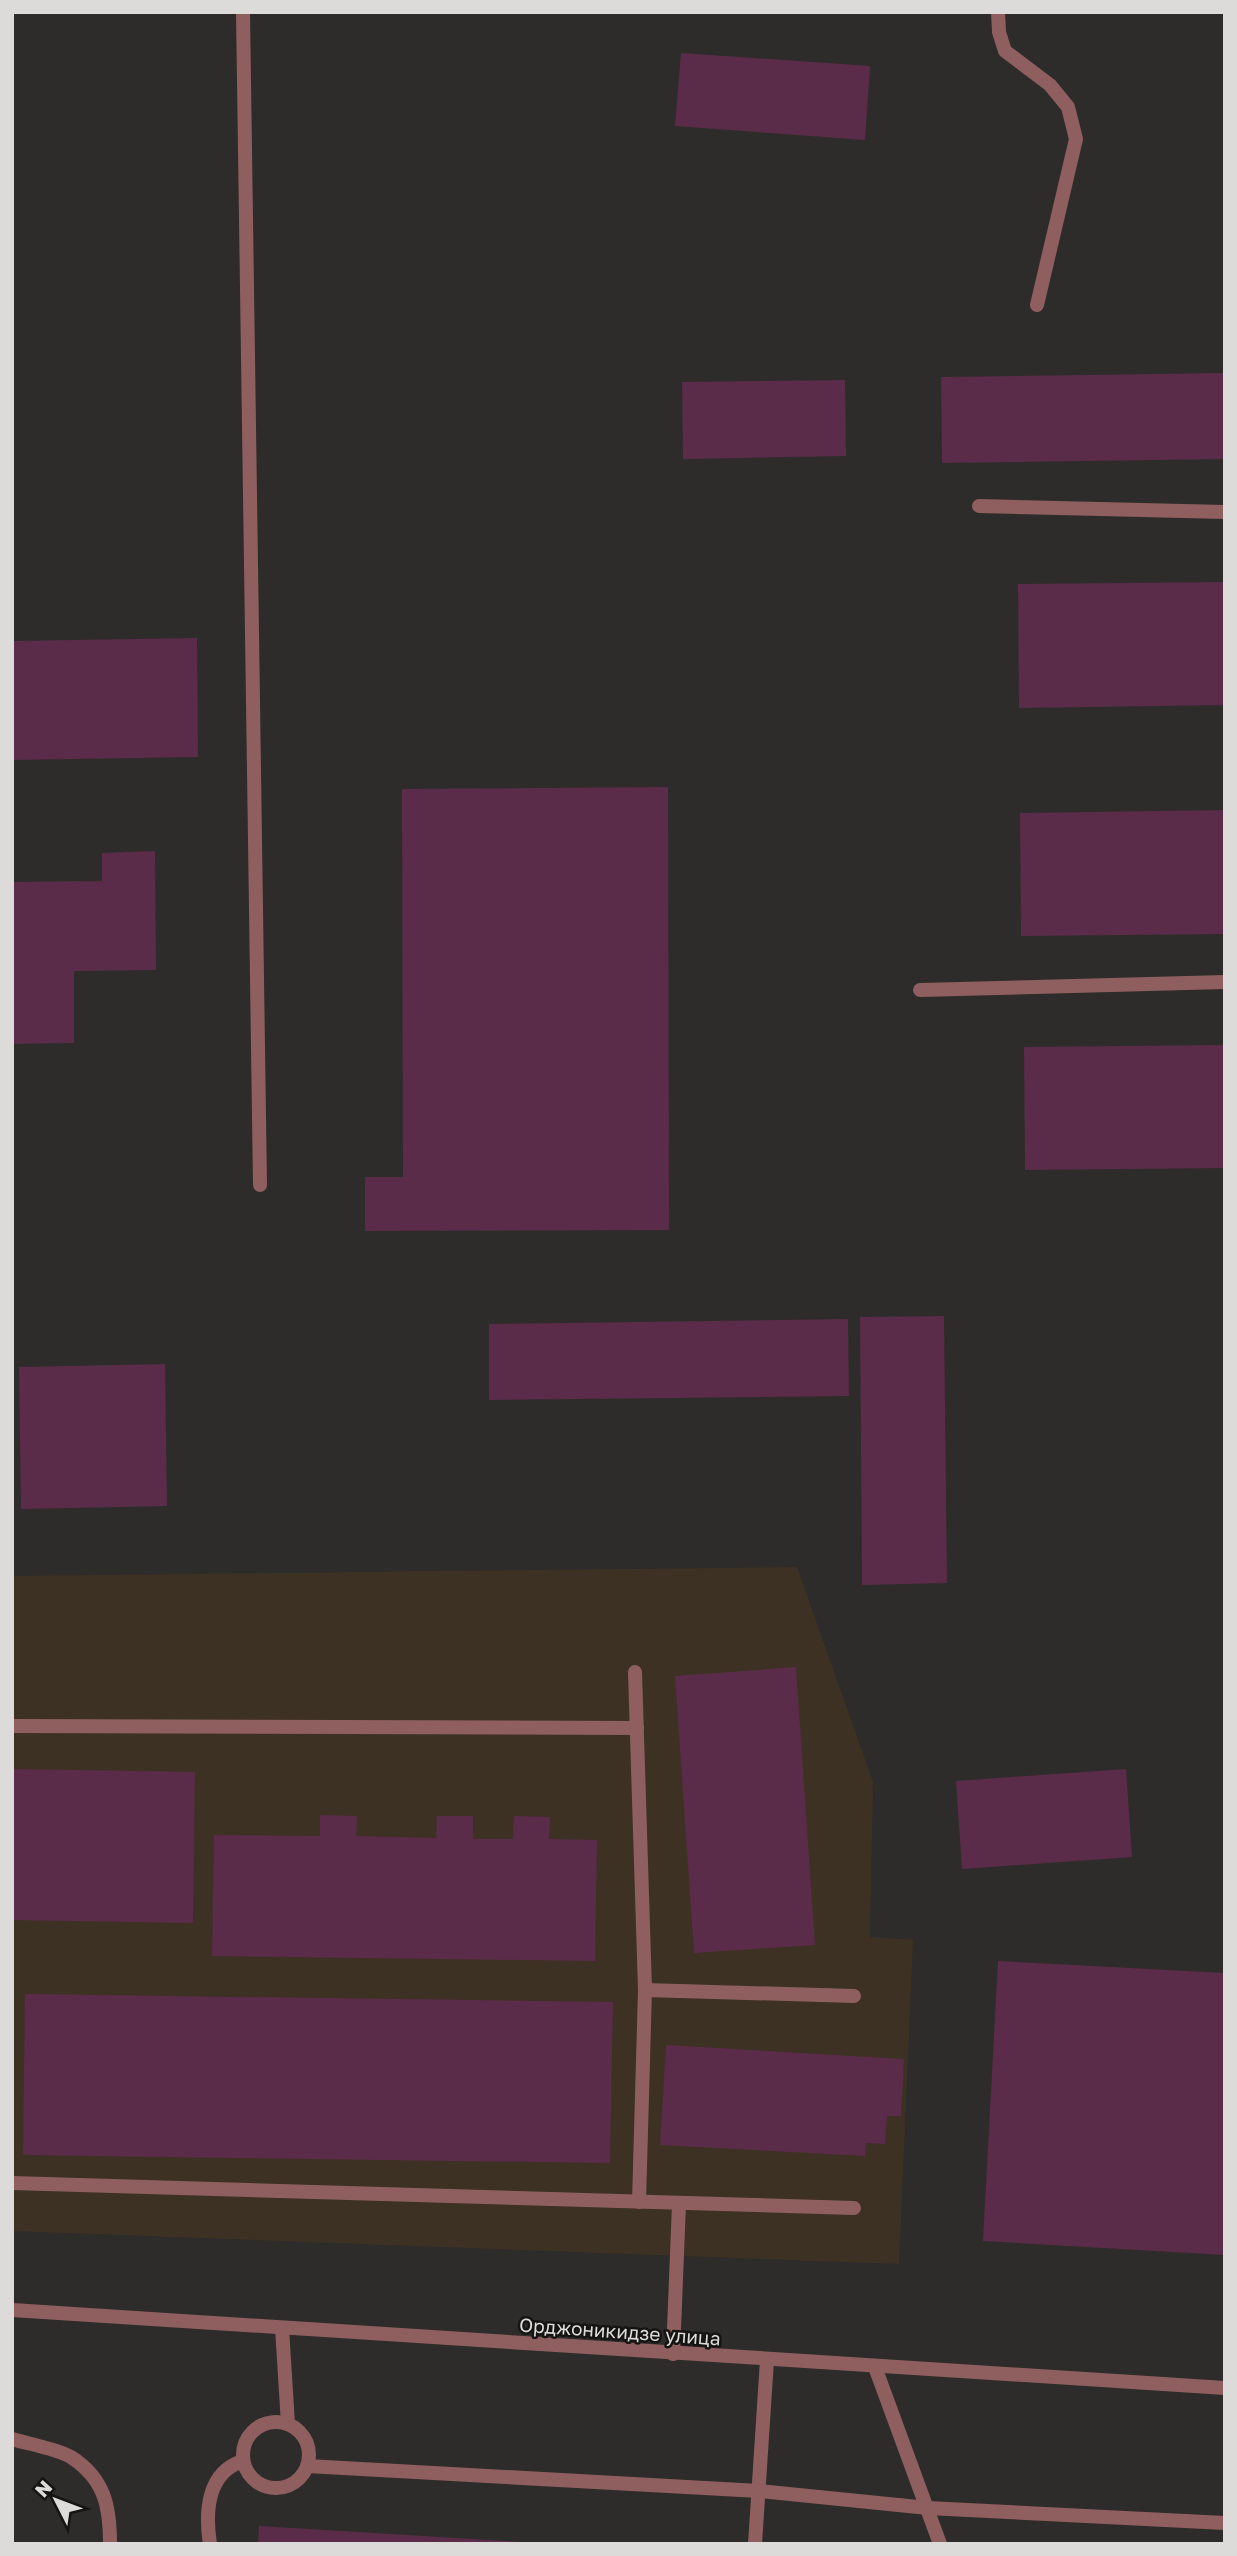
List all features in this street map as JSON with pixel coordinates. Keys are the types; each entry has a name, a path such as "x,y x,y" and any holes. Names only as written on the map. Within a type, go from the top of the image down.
{"lane":[{"path":"243,12 260,1185"},
{"path":"998,12 999,32 1005,51 1050,85 1062,99 1068,107 1076,139 1037,305"},
{"path":"979,506 1225,512"},
{"path":"920,990 1225,982"},
{"path":"635,1672 645,1990 639,2202"},
{"path":"12,1726 637,1728"},
{"path":"645,1990 854,1996"},
{"path":"12,2183 854,2208"},
{"path":"673,2354 679,2204"},
{"name":"Орджоникидзе улица","path":"12,2310 1225,2388"},
{"path":"282,2328 288,2424"},
{"path":"755,2544 766,2360"},
{"path":"875,2367 940,2544"},
{"path":"270,2422 288,2424 302,2434 309,2449 307,2466 298,2481 282,2488 264,2486 250,2477 243,2461 244,2443 255,2430 270,2422"},
{"path":"12,2440 70,2456 97,2480 110,2512 110,2544"},
{"path":"210,2544 207,2523 212,2486 229,2465 243,2461"},
{"path":"307,2466 759,2491 928,2508 1225,2523"}],"shaded area":[{"path":"797,1567 873,1782 870,1937 913,1940 899,2264 12,2231 12,1576"}],"building":[{"path":"681,53 870,66 865,140 675,126"},
{"path":"1225,373 1225,459 942,463 941,377"},
{"path":"845,380 846,456 683,459 682,382"},
{"path":"1225,582 1225,705 1019,708 1018,584"},
{"path":"197,638 198,757 12,760 12,641"},
{"path":"668,787 669,1230 365,1231 365,1177 403,1177 402,789"},
{"path":"1225,810 1225,934 1021,936 1020,813"},
{"path":"155,851 156,970 74,971 74,1043 12,1044 12,882 102,881 102,853"},
{"path":"1225,1045 1225,1168 1025,1170 1024,1047"},
{"path":"944,1316 947,1583 862,1585 860,1317"},
{"path":"848,1319 849,1396 489,1400 489,1324"},
{"path":"165,1364 167,1506 21,1509 19,1367"},
{"path":"796,1667 815,1945 694,1953 675,1676"},
{"path":"12,1769 195,1772 193,1923 12,1920"},
{"path":"1126,1769 1132,1857 962,1869 956,1781"},
{"path":"320,1815 357,1816 356,1836 436,1838 437,1816 473,1816 473,1839 513,1839 514,1816 550,1817 549,1839 597,1840 595,1961 212,1956 214,1835 320,1836"},
{"path":"998,1961 1225,1973 1225,2255 983,2241"},
{"path":"25,1994 613,2002 610,2163 23,2155"},
{"path":"666,2045 904,2059 901,2116 887,2116 885,2144 866,2143 865,2156 660,2145"},
{"path":"259,2526 522,2542 522,2544 258,2544"}]}
